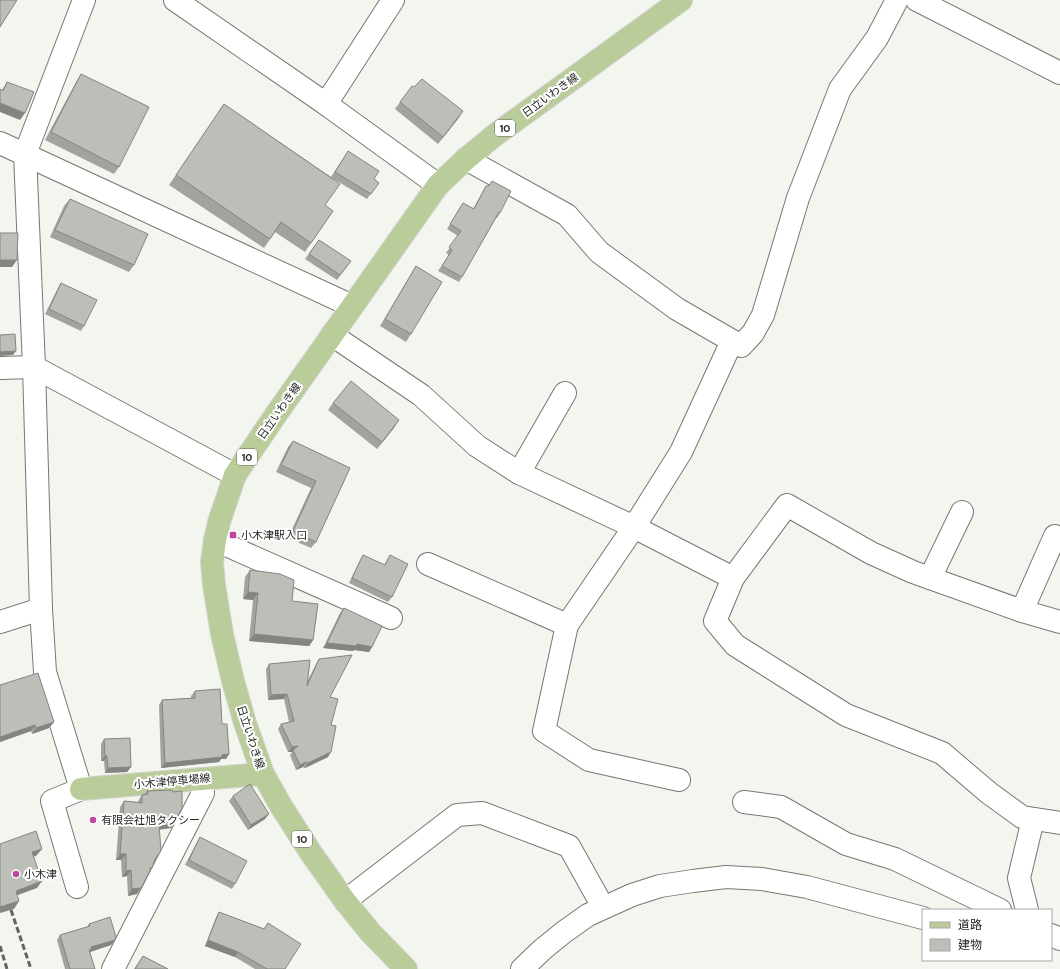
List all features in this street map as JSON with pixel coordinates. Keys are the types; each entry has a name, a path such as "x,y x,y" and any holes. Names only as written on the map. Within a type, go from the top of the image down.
{"main road":[{"name":"日立いわき線","path":"406,969 370,932 345,901 311,853 281,806 263,774 245,724 222,634 212,562 219,522 236,475 352,306 438,185 495,135 681,0"},
{"name":"小木津停車場線","path":"81,789 263,774"}],"street":[{"path":"78,887 52,801 81,789 45,672 25,154 84,0"},
{"path":"175,0 326,104 438,185"},
{"path":"326,104 393,0"},
{"path":"466,159 567,215 599,252 677,309 741,346 753,333 763,315 798,198 840,89 877,38 897,0"},
{"path":"917,0 1060,73"},
{"path":"0,143 352,306"},
{"path":"332,335 421,395 477,446 526,478 634,527 733,578"},
{"path":"679,780 589,760 544,731 567,625 634,527 681,452 732,341"},
{"path":"0,368 34,367 236,475"},
{"path":"519,473 564,393"},
{"path":"1060,622 1022,611 930,578 871,553 787,505 733,578 715,621 735,645 846,714 942,753 989,793 1022,817 1060,823"},
{"path":"930,578 962,512"},
{"path":"1022,611 1055,536"},
{"path":"215,540 391,618"},
{"path":"428,564 567,625"},
{"path":"0,622 42,609"},
{"path":"114,969 203,793 202,779"},
{"path":"744,802 781,807 846,844 895,859 998,909"},
{"path":"345,901 457,815 482,813 569,846 603,907"},
{"path":"1027,909 1019,878 1033,819"},
{"path":"522,969 564,932 588,915 603,907 660,886 726,877 762,879 807,887 922,918"}],"building":[{"path":"0,0 17,0 0,27"},
{"path":"81,74 149,107 119,167 51,132"},
{"path":"422,79 463,111 443,137 400,102 412,86 414,87"},
{"path":"7,82 34,92 25,113 0,103 0,89 3,91"},
{"path":"224,104 340,184 325,205 333,211 311,243 281,222 270,239 176,175"},
{"path":"348,151 379,171 374,179 379,183 371,194 335,172"},
{"path":"492,181 511,191 500,213 499,212 462,277 442,266 452,250 449,247 461,231 450,224 463,203 474,209 486,186 489,186"},
{"path":"70,199 148,234 134,265 55,230"},
{"path":"0,233 18,233 17,260 0,260"},
{"path":"319,240 351,261 340,275 309,254"},
{"path":"416,266 442,282 411,334 385,319"},
{"path":"61,283 97,300 84,326 49,309"},
{"path":"15,334 16,351 0,352 0,335"},
{"path":"351,381 399,420 382,442 333,403"},
{"path":"293,441 350,468 316,542 293,531 316,481 281,465"},
{"path":"363,555 385,565 390,555 408,564 392,597 352,578"},
{"path":"250,570 280,574 294,580 292,601 318,604 313,640 254,634 258,593 248,592"},
{"path":"344,608 382,626 372,647 357,644 357,646 327,643"},
{"path":"352,655 330,697 338,699 331,725 336,726 331,752 308,763 306,762 300,765 293,750 298,746 292,747 281,724 294,721 287,694 271,695 269,664 310,660 307,686 319,659"},
{"path":"38,673 54,722 36,728 35,725 0,737 0,685"},
{"path":"220,689 222,724 227,724 229,754 222,755 222,757 165,763 162,700 195,698 195,691"},
{"path":"130,738 131,767 108,768 107,756 105,756 104,739"},
{"path":"250,784 269,814 251,825 233,796"},
{"path":"172,790 173,792 182,791 182,808 175,822 159,824 161,851 155,859 152,868 150,868 150,871 141,888 132,889 131,870 126,871 126,854 120,854 124,801 142,803 142,795 148,794 147,791"},
{"name":"小木津","path":"36,831 42,849 32,852 42,881 16,891 19,901 0,907 0,844"},
{"path":"200,837 247,861 235,884 189,860"},
{"path":"219,912 264,929 268,923 301,944 285,969 267,969 238,952 208,940"},
{"path":"110,917 116,937 115,940 91,947 91,950 89,950 95,969 70,969 60,935 90,926 89,924"},
{"path":"143,956 168,969 135,969"}],"railway":[{"path":"11,910 31,969"},
{"path":"0,946 7,969"}],"place":[{"name":"小木津駅入口","path":"233,535"},
{"name":"有限会社旭タクシー","path":"93,820"},
{"name":"小木津","path":"16,874"}]}
